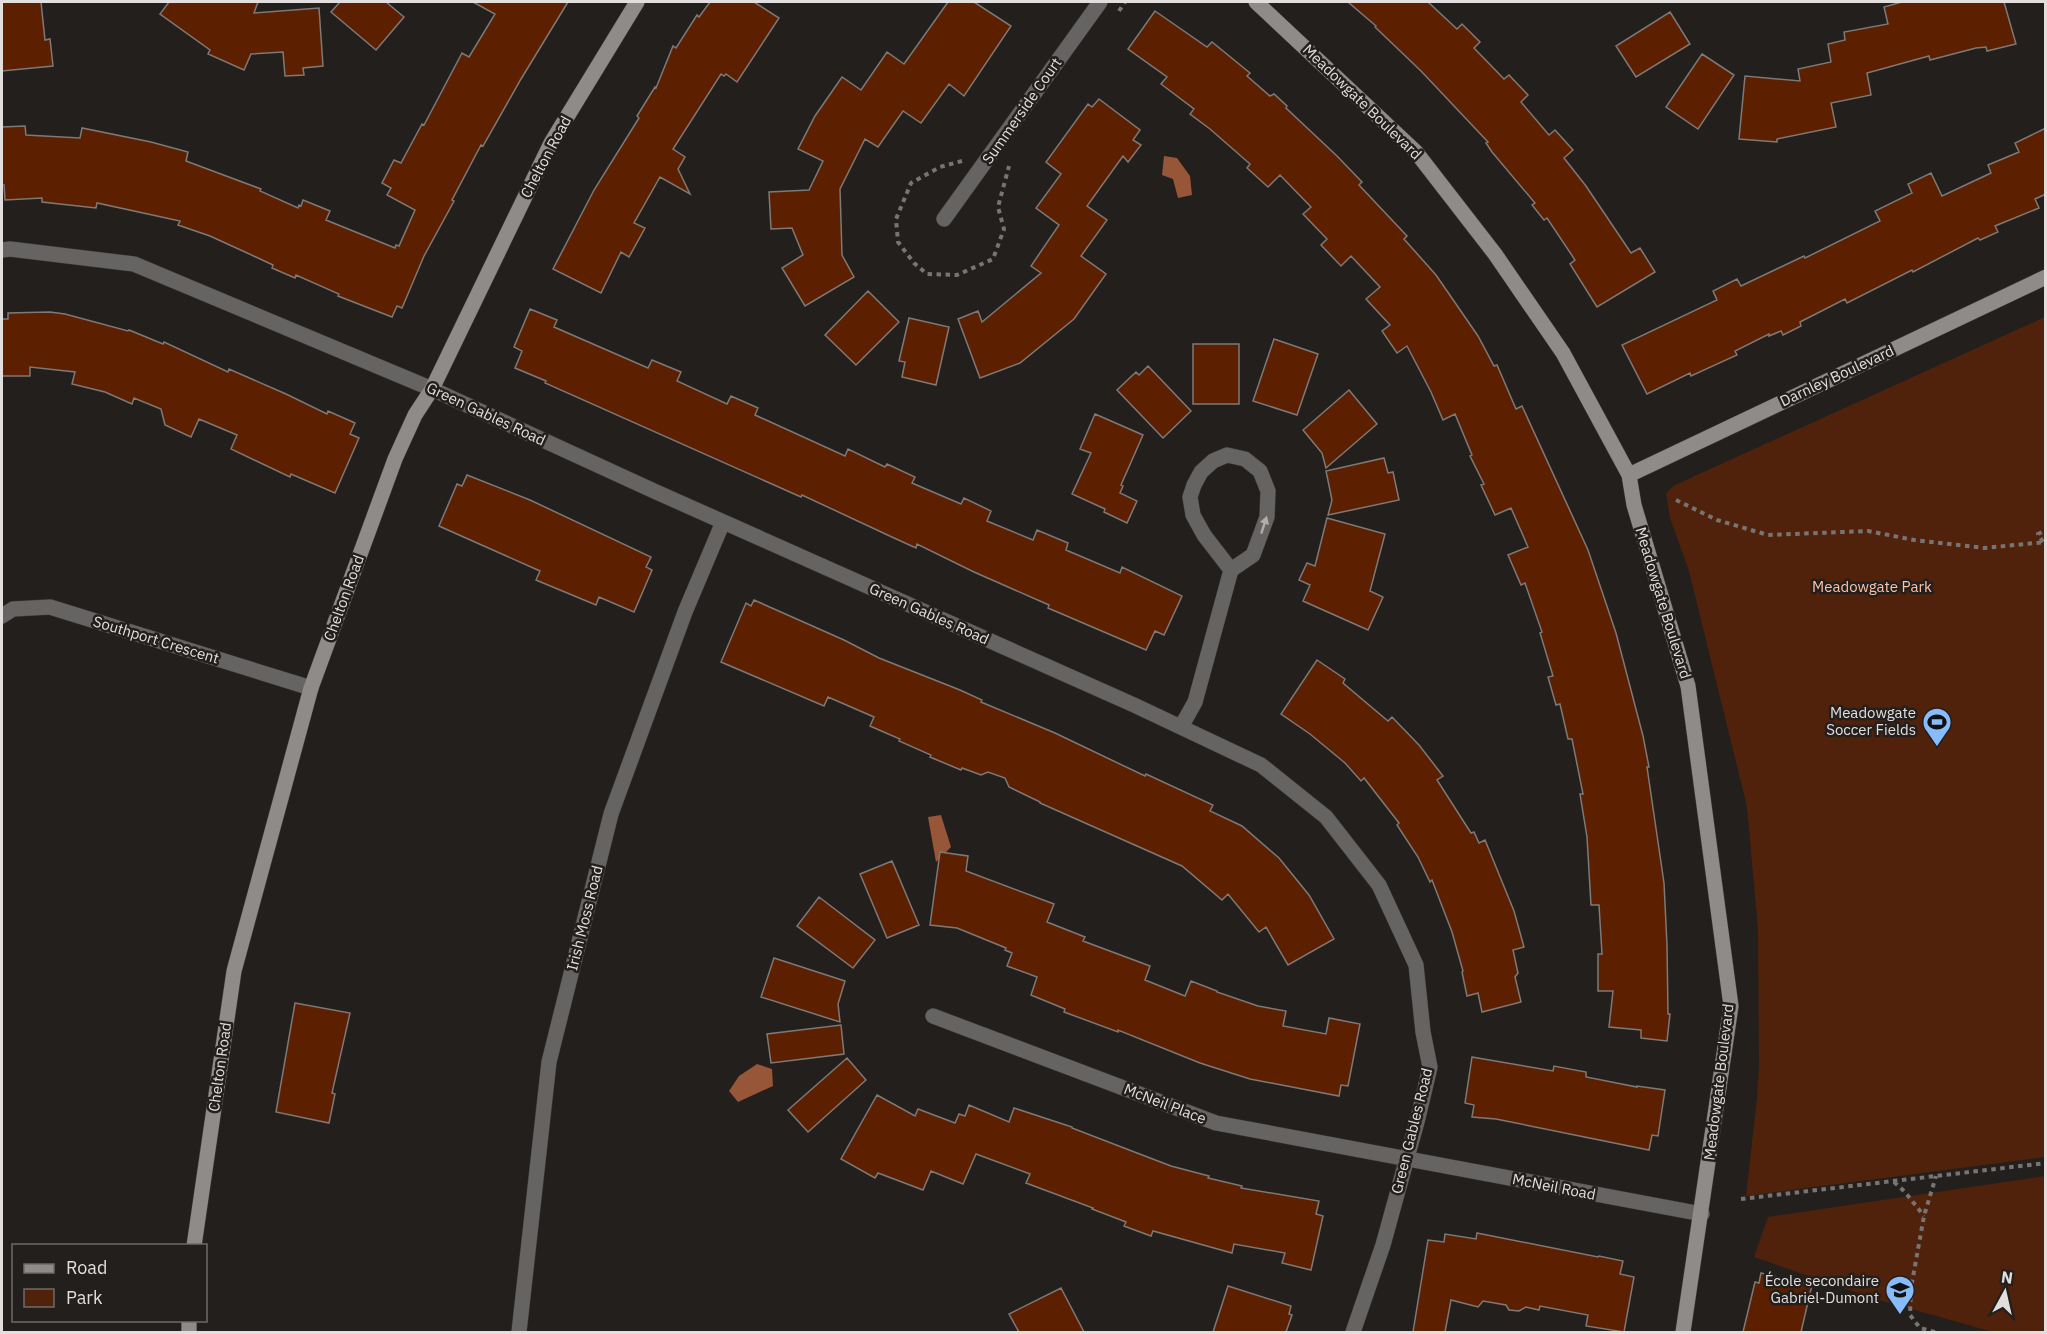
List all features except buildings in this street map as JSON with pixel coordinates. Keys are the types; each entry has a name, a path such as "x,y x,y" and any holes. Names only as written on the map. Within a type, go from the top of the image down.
{"street":[{"name":"Chelton Road","path":"194,1244 234,971 311,688 395,459 415,415 432,388 551,143 637,2"},
{"name":"Summerside Court","path":"944,219 1100,2"},
{"name":"Meadowgate Boulevard","path":"1256,2 1416,152 1495,254 1563,353 1629,475 1634,505 1688,686 1731,1006 1683,1332"},
{"name":"Green Gables Road","path":"2,250 10,249 134,264 432,388 1261,765 1326,817 1380,885 1416,965 1423,1032 1430,1067 1383,1245 1353,1332"},
{"name":"Darnley Boulevard","path":"1629,475 2046,277"},
{"path":"1181,728 1195,702 1231,570 1253,555 1267,517 1268,491 1260,471 1245,459 1227,455 1213,461 1201,472 1190,498 1192,515 1204,536 1231,570"},
{"name":"Irish Moss Road","path":"519,1332 549,1062 602,848 611,814 681,623 723,522"},
{"name":"Southport Crescent","path":"2,616 13,609 50,607 311,688"},
{"name":"McNeil Place","path":"933,1016 1216,1123 1407,1159"},
{"name":"McNeil Road","path":"1407,1159 1702,1214"}],"path":[{"path":"1676,500 1717,520 1768,535 1868,531 1914,540 1984,548 2044,542"},
{"path":"2044,542 2038,534 2046,530"},
{"path":"1741,1199 2046,1163"},
{"path":"1935,1332 1920,1328 1910,1315 1911,1288 1924,1216 1936,1176"},
{"path":"1893,1182 1905,1192 1924,1216"}],"green space":[{"name":"Meadowgate Park","path":"2045,317 2045,1157 1746,1196 1759,1065 1758,929 1747,807 1689,571 1670,518 1666,493 1675,485"},
{"path":"2045,1176 2045,1332 1993,1332 1872,1298 1754,1257 1768,1217"}],"shaded area":[{"path":"1164,156 1177,158 1190,176 1192,195 1178,198 1173,179 1162,175"},
{"path":"941,815 951,847 936,862 928,817"},
{"path":"757,1064 772,1069 773,1086 738,1102 729,1091 739,1076"}],"place":[{"name":"Meadowgate Soccer Fields","path":"1937,748"},
{"name":"École secondaire Gabriel-Dumont","path":"1900,1316"}]}
